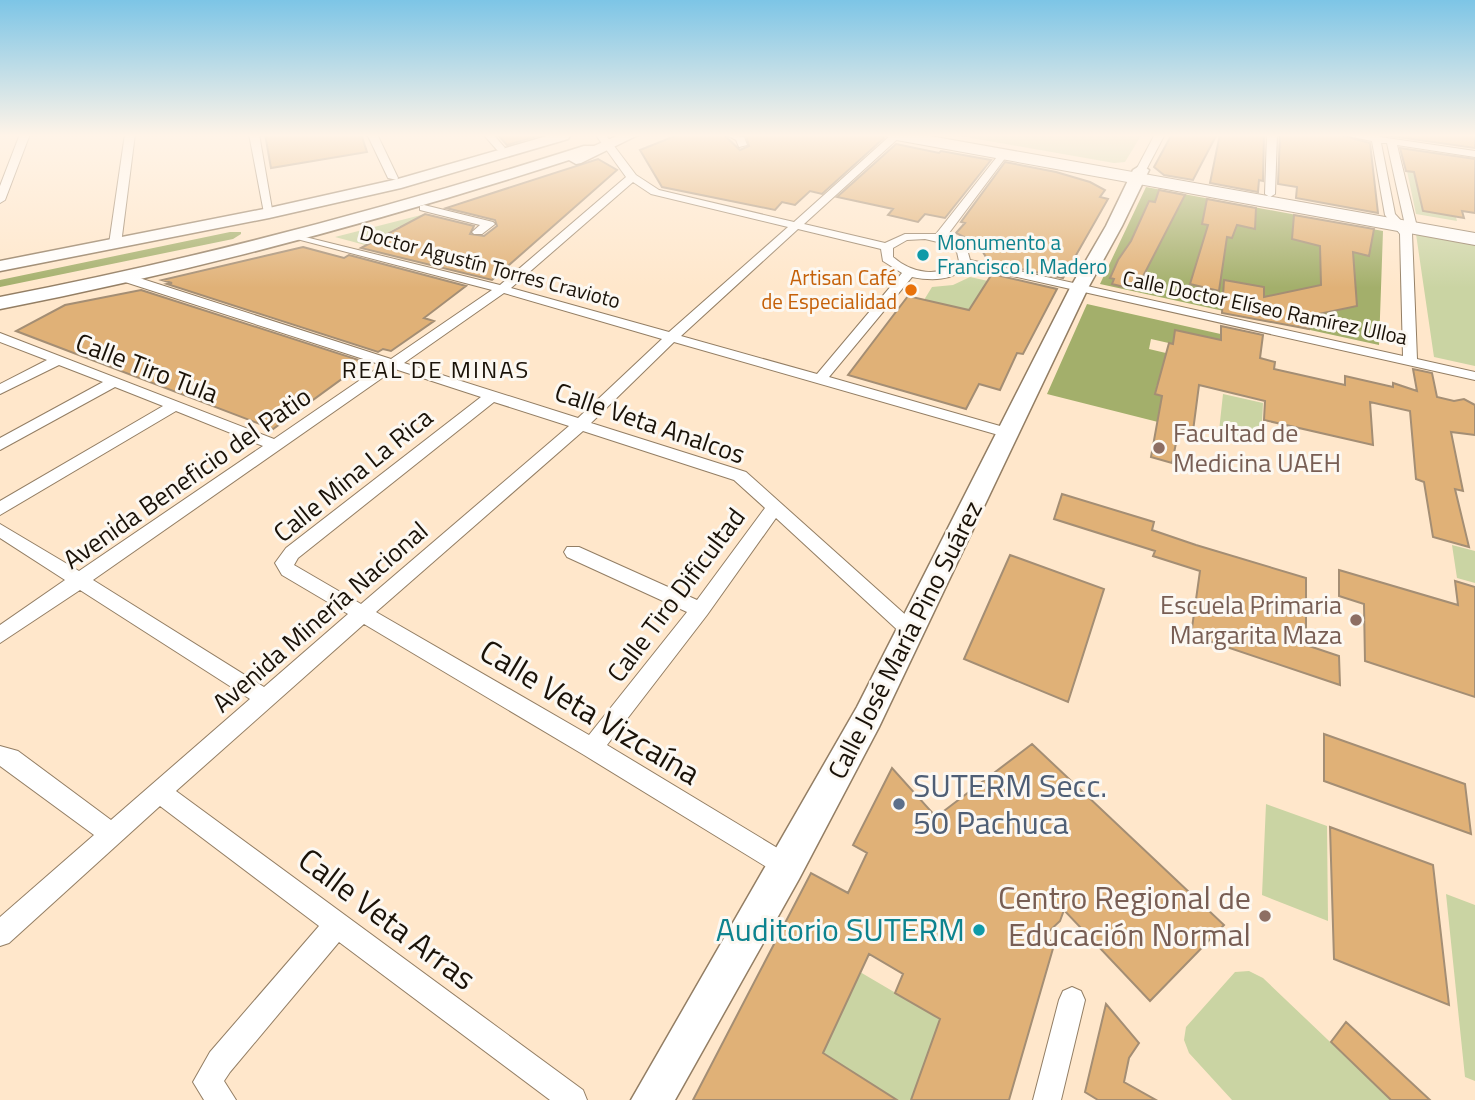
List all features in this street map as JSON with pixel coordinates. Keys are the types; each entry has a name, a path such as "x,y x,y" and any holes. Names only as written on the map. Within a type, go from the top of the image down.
{"main road":[{"path":"278,211 367,185"},
{"path":"0,266 278,211 391,185"},
{"path":"306,234 468,185"},
{"path":"0,303 125,278 424,208 497,185"},
{"name":"Calle José María Pino Suárez","path":"652,1100 868,717 1079,288 1133,185"},
{"path":"1199,185 1403,224 1475,231"},
{"path":"1213,185 1270,194 1475,239"}],"street":[{"path":"115,244 123,185"},
{"path":"270,185 278,211"},
{"name":"Avenida Beneficio del Patio","path":"0,635 502,289 622,185"},
{"path":"645,185 655,192 887,247 907,237 939,238 963,251 965,262 961,267 945,274 910,272 887,258 887,247"},
{"name":"Avenida Minería Nacional","path":"0,934 265,698 582,423 672,337 840,185"},
{"path":"939,238 980,185"},
{"path":"1270,185 1270,194"},
{"path":"1391,185 1403,224"},
{"path":"1397,185 1403,224 1410,362"},
{"path":"424,208 489,224 478,232"},
{"name":"Doctor Agustín Torres Cravioto","path":"306,234 1010,433"},
{"name":"Calle Doctor Elíseo Ramírez Ulloa","path":"965,262 1475,376"},
{"path":"821,378 910,272"},
{"name":"Calle Veta Analcos","path":"125,278 396,363 740,476 911,631"},
{"name":"Calle Tiro Tula","path":"2,340 116,381 276,445"},
{"path":"0,390 59,360"},
{"path":"0,445 116,381"},
{"name":"Calle Mina La Rica","path":"361,614 288,570 284,563 493,395"},
{"path":"0,509 175,405"},
{"name":"Calle Tiro Dificultad","path":"592,748 700,610 775,507"},
{"path":"0,530 265,698"},
{"path":"573,552 700,610"},
{"name":"Calle Veta Vizcaína","path":"361,614 592,748 786,866"},
{"path":"0,756 10,758 113,835"},
{"name":"Calle Veta Arras","path":"160,793 573,1100"},
{"path":"222,1100 207,1082 220,1062 338,924"},
{"path":"1047,1100 1072,1000"}],"green space":[{"path":"1410,185 1417,185 1423,211 1456,217 1457,221 1416,214"},
{"path":"1146,187 1383,231 1379,345 1100,284"},
{"path":"425,214 374,240 393,246 384,250 335,237"},
{"path":"230,232 241,234 233,239 0,287 0,280"},
{"path":"1416,234 1475,245 1475,366 1434,357"},
{"path":"970,277 988,281 966,315 950,306 924,300 932,287 953,285"},
{"path":"1087,304 1225,335 1223,342 1176,330 1173,344 1151,339 1149,349 1170,354 1164,386 1157,385 1155,393 1162,396 1158,422 1047,394"},
{"path":"1223,394 1263,403 1261,442 1219,431"},
{"path":"1452,545 1475,551 1475,583 1457,578"},
{"path":"1266,804 1327,826 1328,921 1262,895"},
{"path":"1446,894 1475,905 1475,1081 1465,1077"},
{"path":"1249,971 1263,978 1391,1100 1232,1100 1189,1053 1184,1040 1186,1027 1235,972"},
{"path":"860,972 940,1019 911,1100 897,1100 823,1053"}],"building":[{"path":"516,185 600,185 492,280 361,248 425,214 474,226 470,234 484,236 497,226 495,220 446,208"},
{"path":"832,185 822,194 810,191 795,205 782,202 775,210 662,187"},
{"path":"850,185 971,185 945,218 925,214 918,222 888,215 893,209 837,197"},
{"path":"988,185 1096,185 1105,190 1100,197 1108,199 1063,278 989,262 978,244 956,233 965,223 961,222"},
{"path":"1222,185 1259,185 1258,192"},
{"path":"1286,185 1375,185 1378,213 1296,198 1297,187"},
{"path":"1417,185 1475,185 1475,213 1462,211 1464,218 1423,211"},
{"path":"1159,190 1185,195 1136,290 1112,284 1114,279 1110,278 1118,260 1131,241 1149,201 1155,202"},
{"path":"1207,199 1256,208 1255,229 1237,225 1232,238 1227,237 1219,291 1190,284 1208,225 1202,224"},
{"path":"1294,215 1374,229 1369,256 1353,252 1357,306 1309,316 1309,329 1222,313 1224,280 1264,287 1264,297 1321,285 1320,246 1292,239"},
{"path":"303,247 344,258 349,255 466,286 424,318 434,321 391,351 383,349 378,352 167,284 172,283 162,280"},
{"path":"992,274 1057,289 1023,354 1017,353 1000,390 979,384 966,409 848,375 908,296 969,310"},
{"path":"141,290 365,362 273,429 16,331 65,305"},
{"path":"1221,326 1263,335 1260,358 1275,362 1274,369 1345,385 1345,376 1393,387 1393,383 1417,391 1413,369 1432,373 1437,397 1454,401 1464,399 1475,405 1475,435 1451,432 1463,491 1455,489 1469,547 1433,537 1424,482 1416,479 1410,411 1370,402 1373,445 1264,420 1265,401 1199,385 1193,431 1179,428 1172,463 1151,457 1162,396 1155,394 1169,343 1173,344 1175,330 1221,340"},
{"path":"1062,494 1154,522 1152,530 1306,578 1306,645 1339,656 1340,685 1191,635 1200,571 1153,556 1155,551 1054,519"},
{"path":"1010,555 1104,589 1068,702 964,659"},
{"path":"1339,570 1458,605 1455,581 1475,587 1475,697 1365,661 1364,604 1339,596"},
{"path":"1324,734 1465,784 1471,834 1324,781"},
{"path":"1032,744 1224,925 1150,1001 1064,910 1060,921 1045,935 1054,945 1009,1100 911,1100 940,1019 895,993 903,974 869,954 823,1053 897,1100 693,1100 811,873 848,893 867,853 853,845 892,768 936,817"},
{"path":"1330,827 1433,865 1449,1005 1334,959"},
{"path":"1106,1004 1139,1043 1129,1058 1124,1082 1156,1100 1098,1100 1085,1092"},
{"path":"1346,1022 1430,1100 1391,1100 1331,1042"}],"place":[{"name":"Monumento a Francisco I. Madero","path":"923,255"},
{"name":"Artisan Café de Especialidad","path":"911,290"},
{"name":"Facultad de Medicina UAEH","path":"1159,448"},
{"name":"Escuela Primaria Margarita Maza","path":"1356,620"},
{"name":"SUTERM Secc. 50 Pachuca","path":"899,804"},
{"name":"Centro Regional de Educación Normal","path":"1265,916"},
{"name":"Auditorio SUTERM","path":"979,930"}],"district":[{"name":"REAL DE MINAS","path":"436,370"}]}
